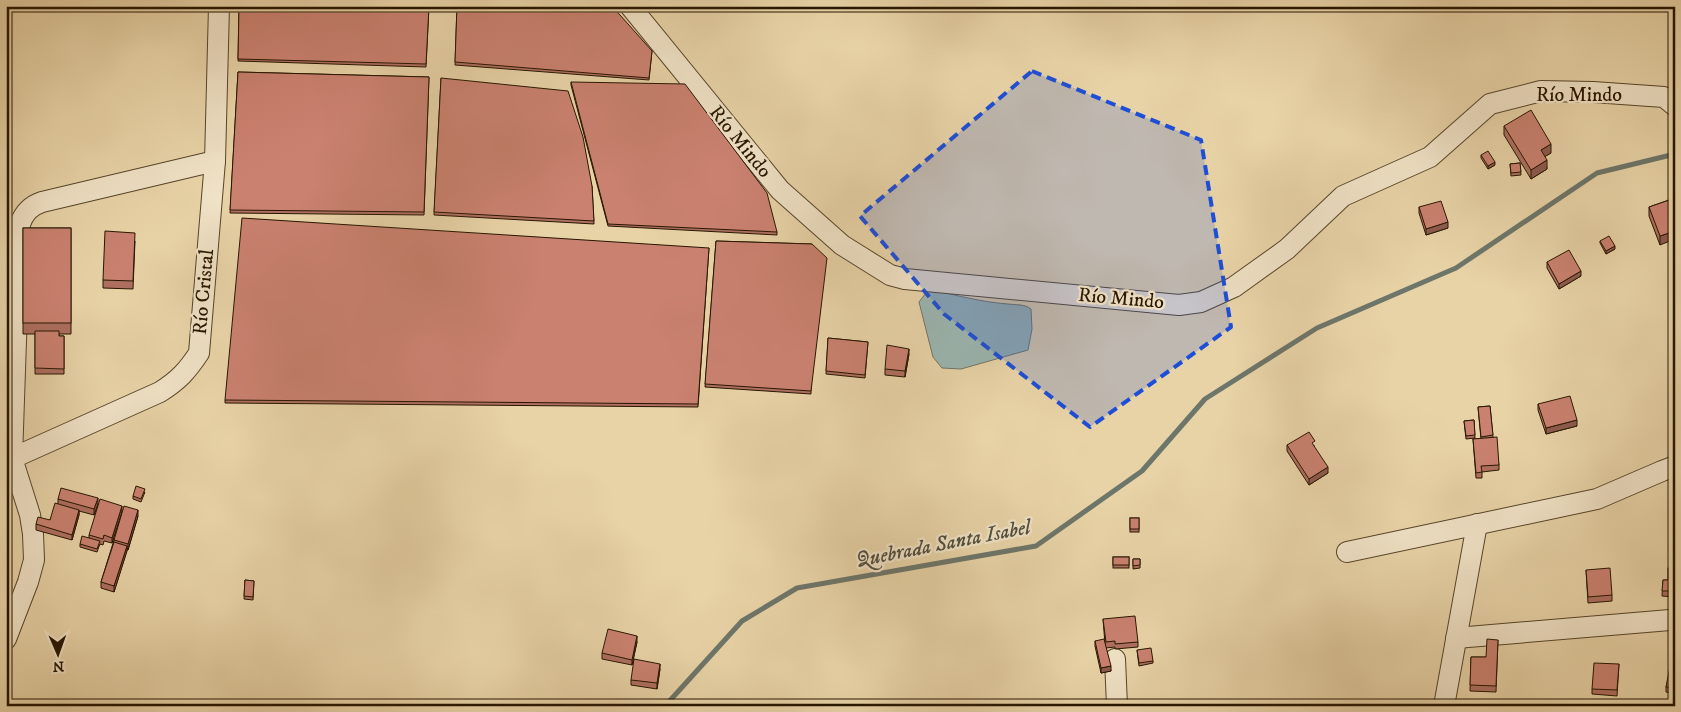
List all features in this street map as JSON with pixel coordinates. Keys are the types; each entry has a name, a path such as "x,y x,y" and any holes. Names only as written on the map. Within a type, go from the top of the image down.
{"street":[{"name":"Río Cristal","path":"9,459 160,392 175,383 187,372 199,353 215,161 219,6"},
{"name":"Río Mindo","path":"630,6 780,190 842,246 890,275 905,279 1178,305 1201,302 1234,286 1287,250 1343,196 1430,157 1490,104 1541,91 1593,92 1669,102"},
{"path":"6,639 32,572 34,553 30,515 9,459 20,224 23,216 35,205 42,202 215,161"},
{"path":"1347,552 1597,499 1675,466"},
{"path":"1444,706 1477,524"},
{"path":"1456,638 1670,620"},
{"path":"1115,659 1117,706"}],"highlighted area":[{"path":"1032,71 1201,140 1231,327 1090,427 944,314 860,216"}],"water":[{"path":"929,289 978,300 1029,307 1031,309 1032,329 1028,350 961,369 942,368 933,357 919,302"}],"building":[{"path":"239,6 429,6 426,64 238,59"},
{"path":"457,6 612,6 652,51 649,78 455,62"},
{"path":"238,72 429,77 424,212 230,210"},
{"path":"441,78 568,91 583,137 592,186 594,221 434,212"},
{"path":"571,82 685,84 767,193 777,232 608,224"},
{"path":"1531,110 1551,144 1541,150 1547,160 1531,170 1504,126"},
{"path":"1488,151 1495,162 1488,166 1481,155"},
{"path":"1520,163 1521,172 1511,173 1510,164"},
{"path":"1675,198 1675,231 1660,236 1649,207"},
{"path":"1441,201 1448,222 1426,229 1419,207"},
{"path":"242,218 709,248 698,404 225,400"},
{"path":"23,228 71,228 71,323 23,323"},
{"path":"105,231 135,233 133,281 103,280"},
{"path":"1609,236 1615,246 1606,251 1600,241"},
{"path":"716,241 812,244 827,258 811,391 705,384"},
{"path":"1569,250 1581,271 1559,284 1547,262"},
{"path":"35,331 59,331 59,336 64,336 64,369 35,368"},
{"path":"828,338 868,342 865,375 826,371"},
{"path":"887,345 909,349 905,371 885,369"},
{"path":"1570,396 1577,420 1546,428 1538,404"},
{"path":"1490,406 1493,435 1481,437 1478,407"},
{"path":"1474,420 1475,435 1466,436 1464,421"},
{"path":"1309,432 1315,441 1312,443 1328,467 1309,479 1287,445"},
{"path":"1497,437 1499,465 1481,466 1482,472 1476,473 1473,439"},
{"path":"136,486 145,489 141,499 133,496"},
{"path":"61,488 98,498 94,509 58,499"},
{"path":"100,499 122,506 112,538 104,535 103,539 89,535"},
{"path":"55,503 79,510 72,535 36,524 38,517 50,520"},
{"path":"124,506 138,510 128,544 114,540"},
{"path":"1130,518 1139,518 1139,529 1130,529"},
{"path":"82,536 100,541 97,549 80,544"},
{"path":"114,542 127,546 114,586 101,582"},
{"path":"1113,557 1129,557 1129,565 1113,565"},
{"path":"1133,559 1140,559 1140,565 1133,566"},
{"path":"1610,568 1612,595 1588,597 1586,570"},
{"path":"1668,568 1675,568 1675,591 1662,591 1663,580 1668,580"},
{"path":"245,580 254,581 253,597 244,596"},
{"path":"1135,616 1138,642 1115,644 1115,641 1106,642 1103,619"},
{"path":"608,629 637,636 632,660 602,653"},
{"path":"1104,639 1111,666 1101,668 1095,641"},
{"path":"1487,639 1498,640 1496,686 1470,685 1471,657 1486,657"},
{"path":"1151,648 1153,661 1139,663 1137,650"},
{"path":"1672,656 1675,656 1675,688 1666,687"},
{"path":"634,659 660,664 657,683 631,680"},
{"path":"1594,663 1619,664 1617,690 1592,689"}],"waterway":[{"name":"Quebrada Santa Isabel","path":"665,706 742,621 797,588 1036,546 1142,471 1205,399 1317,328 1456,268 1597,173 1675,154"}]}
